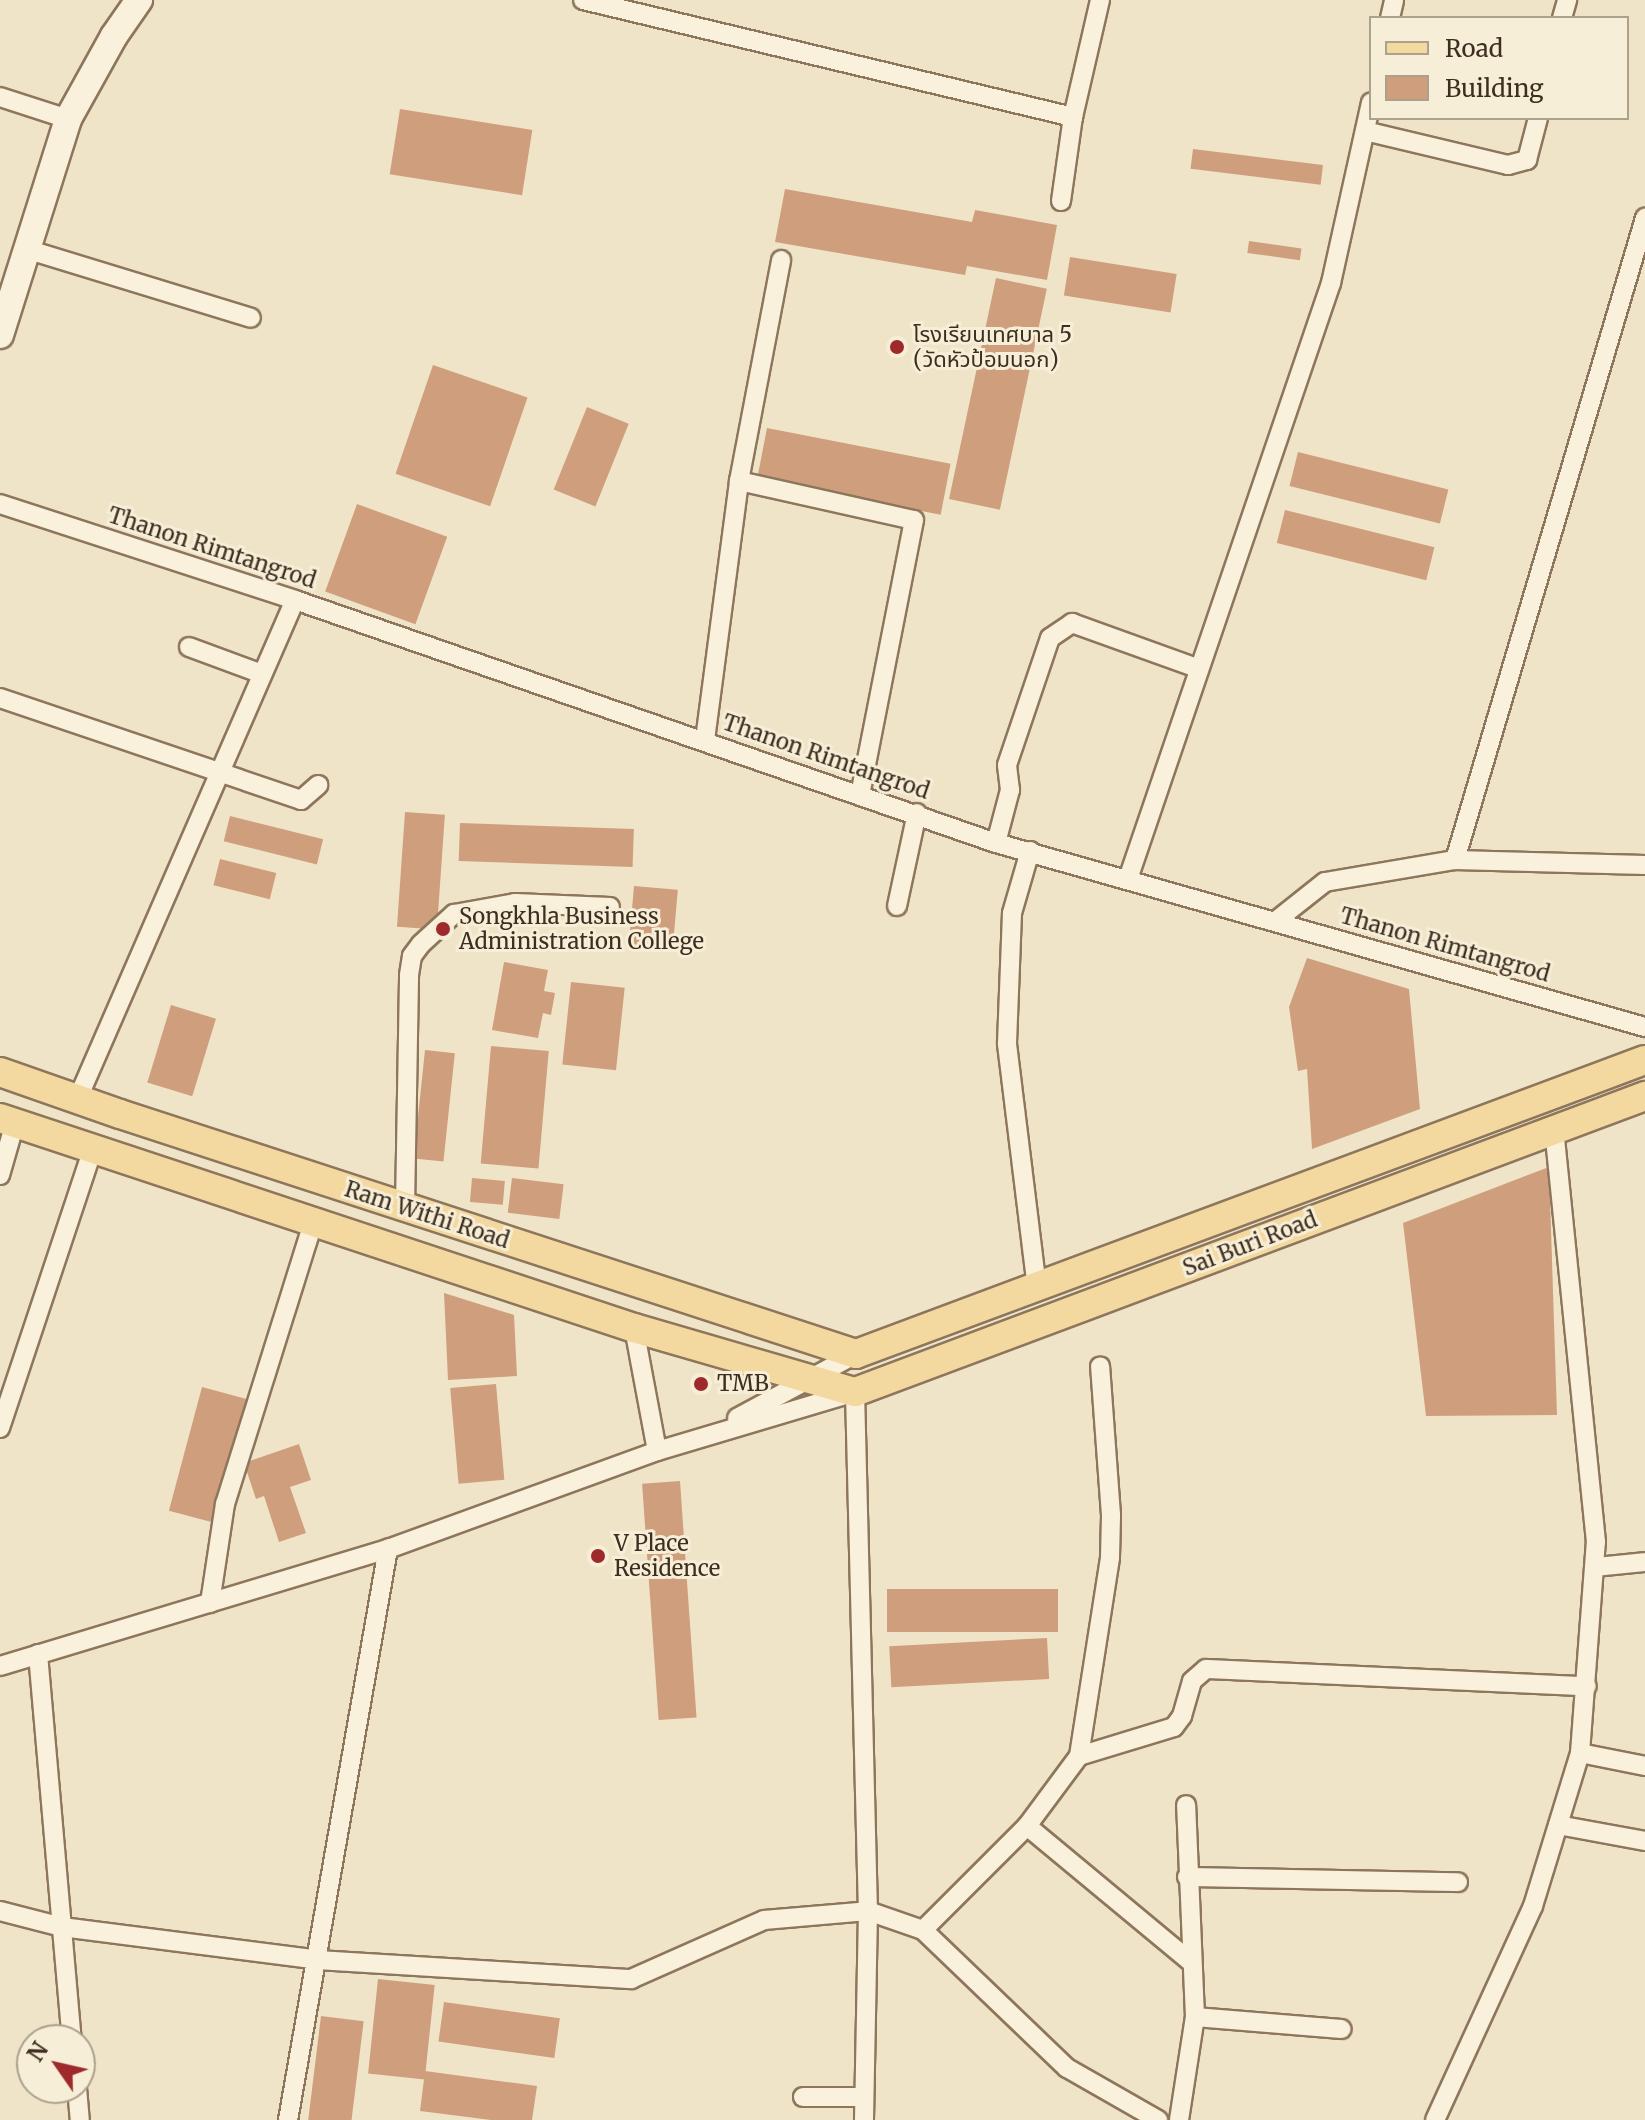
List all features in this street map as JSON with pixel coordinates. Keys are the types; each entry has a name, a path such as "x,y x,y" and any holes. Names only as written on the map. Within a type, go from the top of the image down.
{"main road":[{"path":"0,335 68,119 114,36 139,0"},
{"name":"Sai Buri Road","path":"856,1354 1645,1060"},
{"name":"Ram Withi Road","path":"0,1072 405,1208 856,1354"},
{"name":"Sai Buri Road","path":"855,1392 1645,1096"},
{"name":"Ram Withi Road","path":"8,1120 634,1328 855,1392"},
{"path":"855,1392 856,1354"}],"street":[{"path":"583,0 1073,117"},
{"path":"1061,201 1073,117 1100,0"},
{"path":"0,97 68,119"},
{"path":"1128,879 1197,668 1331,283 1369,112"},
{"path":"1365,131 1508,165 1527,160 1537,120"},
{"path":"1455,860 1645,218"},
{"path":"26,249 251,318"},
{"path":"705,740 739,481 781,260"},
{"path":"739,481 914,520 860,796"},
{"name":"Thanon Rimtangrod","path":"0,504 295,600 917,813 996,843 1277,920 1645,1027"},
{"path":"78,1098 295,600"},
{"path":"996,843 1010,790 1007,765 1050,638 1072,623 1197,668"},
{"path":"189,647 262,674"},
{"path":"0,698 301,800 318,785"},
{"path":"897,906 917,813"},
{"path":"1030,851 1012,913 1007,1044 1037,1287"},
{"path":"1277,920 1325,882 1455,860 1645,865"},
{"path":"405,1208 409,975 412,956 454,914 515,903 610,907"},
{"path":"0,1175 8,1120"},
{"path":"1435,2120 1533,1906 1580,1753 1596,1567 1554,1130"},
{"path":"0,1428 93,1148"},
{"path":"210,1603 225,1504 314,1220"},
{"path":"634,1328 657,1451"},
{"path":"703,1437 856,1354"},
{"path":"923,1930 1027,1826 1079,1756 1110,1557 1111,1515 1100,1366"},
{"path":"0,1666 388,1549 657,1451 855,1392 868,1911 864,2120"},
{"path":"288,2120 388,1549"},
{"path":"1596,1567 1645,1562"},
{"path":"38,1654 71,2024"},
{"path":"1079,1756 1174,1727 1182,1716 1192,1681 1206,1669 1587,1686"},
{"path":"1580,1753 1645,1766"},
{"path":"1179,2120 1195,2017 1186,1805"},
{"path":"1558,1825 1645,1841"},
{"path":"1027,1826 1192,1963"},
{"path":"1187,1877 1458,1882"},
{"path":"0,1911 62,1927 318,1960 631,1979 764,1920 868,1911 923,1930 1067,2068 1158,2120"},
{"path":"1195,2017 1342,2029"},
{"path":"803,2097 864,2097"}],"building":[{"path":"400,109 532,130 522,195 390,174"},
{"path":"1193,149 1323,165 1321,185 1191,169"},
{"path":"785,189 972,222 975,210 1057,225 1047,280 967,266 965,275 775,242"},
{"path":"1249,241 1301,248 1300,260 1247,253"},
{"path":"1070,257 1177,274 1171,312 1064,296"},
{"path":"996,278 1047,289 1000,510 949,499"},
{"path":"433,365 528,398 490,506 396,474"},
{"path":"587,407 629,424 595,506 554,490"},
{"path":"767,428 951,464 941,515 757,479"},
{"path":"1298,452 1448,489 1440,523 1290,486"},
{"path":"357,504 447,537 415,624 325,591"},
{"path":"1285,510 1434,547 1426,580 1277,543"},
{"path":"405,812 445,815 437,930 397,927"},
{"path":"230,816 323,839 317,864 224,841"},
{"path":"460,823 634,829 633,867 459,861"},
{"path":"220,859 276,873 270,899 213,885"},
{"path":"634,886 678,890 673,951 629,947"},
{"path":"1307,958 1409,989 1420,1109 1312,1149 1307,1069 1298,1071 1289,1007"},
{"path":"504,962 548,970 544,991 555,993 551,1015 543,1013 538,1038 492,1030"},
{"path":"571,982 625,988 616,1070 562,1065"},
{"path":"171,1005 216,1019 192,1096 147,1082"},
{"path":"491,1046 549,1051 538,1169 481,1164"},
{"path":"425,1050 455,1053 443,1162 414,1158"},
{"path":"1549,1167 1557,1415 1426,1416 1403,1223"},
{"path":"472,1178 505,1181 503,1205 470,1202"},
{"path":"512,1178 564,1184 559,1219 508,1213"},
{"path":"444,1293 514,1315 517,1376 448,1380"},
{"path":"496,1384 504,1480 459,1484 450,1388"},
{"path":"202,1387 248,1399 215,1523 169,1511"},
{"path":"299,1444 311,1480 290,1487 306,1533 279,1542 264,1496 256,1499 244,1463"},
{"path":"680,1481 697,1717 659,1720 642,1484"},
{"path":"887,1589 1058,1589 1058,1632 887,1632"},
{"path":"1047,1638 1049,1679 891,1687 889,1646"},
{"path":"378,1979 435,1985 425,2079 368,2073"},
{"path":"444,2002 560,2018 554,2058 438,2042"},
{"path":"321,2016 364,2021 352,2120 308,2120"},
{"path":"425,2071 537,2086 532,2120 491,2120 420,2111"}],"place":[{"name":"โรงเรียนเทศบาล 5 (วัดหัวป้อมนอก)","path":"897,347"},
{"name":"Songkhla Business Administration College","path":"443,929"},
{"name":"TMB","path":"701,1384"},
{"name":"V Place Residence","path":"598,1556"}]}
